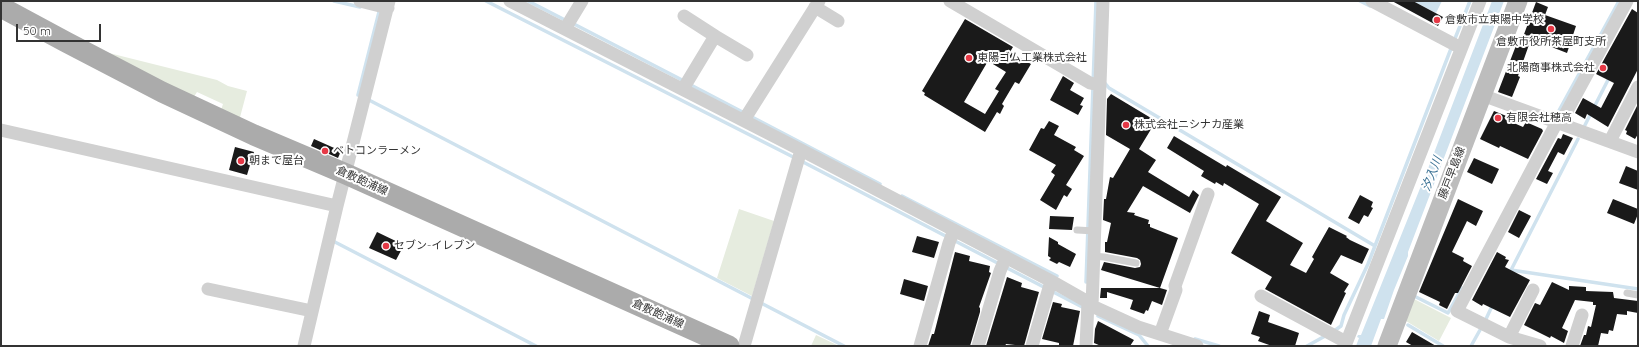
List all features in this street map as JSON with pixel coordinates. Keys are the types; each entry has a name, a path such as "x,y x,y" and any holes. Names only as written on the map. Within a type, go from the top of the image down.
{"main road":[{"name":"藤戸早島線","path":"1387,346 1488,97 1518,1"},
{"name":"倉敷飽浦線","path":"1,7 162,92 254,135 346,174 729,346"}],"street":[{"path":"304,346 333,206 346,174 385,5 360,1"},
{"path":"510,1 568,25 746,116 800,156 1049,288 1089,307 1138,327 1162,331 1197,346"},
{"path":"568,25 582,1"},
{"path":"950,1 1097,81"},
{"path":"1086,346 1093,256 1086,230 1103,1"},
{"path":"1372,1 1456,45"},
{"path":"1261,296 1330,334 1345,344 1456,45 1480,1"},
{"path":"1540,346 1509,336 1457,311 1627,1"},
{"path":"746,116 817,4 838,21"},
{"path":"684,16 747,55"},
{"path":"686,85 715,36"},
{"path":"1610,141 1638,86"},
{"path":"1488,97 1638,152"},
{"path":"1,130 333,206"},
{"path":"744,346 800,156"},
{"path":"1162,331 1176,290 1175,286 1208,194"},
{"path":"920,346 951,236"},
{"path":"978,346 1003,264"},
{"path":"1032,346 1049,288"},
{"path":"208,289 312,311"},
{"path":"1509,336 1533,290"},
{"path":"1572,346 1582,314"}],"lane":[{"path":"1093,256 1136,263"},
{"path":"1627,293 1638,295"}],"shaded area":[{"path":"105,52 217,80 228,86 247,91 239,121 220,113 223,104 197,92 192,100"},
{"path":"739,209 774,221 752,296 717,278"},
{"path":"1414,299 1451,318 1439,341 1406,321"},
{"path":"816,335 839,346 811,346"}],"water":[{"path":"1413,1 1442,1 1436,13"},
{"name":"汐入川","path":"1492,1 1504,1 1408,252 1408,256 1384,319 1381,319 1371,346 1356,346 1359,338 1357,337 1358,335 1361,335 1429,166"}],"building":[{"path":"1392,1 1413,1 1443,17 1438,26"},
{"name":"倉敷市役所茶屋町支所","path":"1536,2 1548,7 1545,15 1576,26 1567,53 1531,39 1518,76 1520,77 1512,97 1498,92 1517,43 1520,45"},
{"path":"1632,9 1638,13 1638,69 1608,127 1587,114 1585,119 1575,113 1583,98 1601,108 1614,83 1596,74"},
{"path":"965,19 1013,47 1010,52 1031,64 1019,84 1015,82 1002,104 1004,106 1000,114 997,112 985,132 924,95 925,93 922,91","holes":["988,61 1006,72 995,89 999,91 985,114 964,102"]},
{"path":"1063,76 1074,83 1070,90 1084,98 1080,105 1083,106 1078,115 1050,100"},
{"path":"1111,94 1156,121 1139,149 1156,160 1148,172 1189,197 1193,190 1199,195 1190,213 1143,186 1127,212 1135,213 1134,215 1149,220 1148,224 1150,224 1150,227 1178,238 1160,288 1101,270 1104,262 1135,268 1140,267 1141,264 1140,260 1137,258 1105,252 1105,242 1107,242 1111,223 1103,220 1104,199 1106,199 1110,177 1113,178 1130,149 1106,135 1107,99"},
{"path":"1638,104 1638,134 1635,139 1626,134 1627,131 1625,130"},
{"path":"1494,111 1509,117 1507,120 1523,127 1526,122 1542,129 1543,131 1528,159 1500,146 1499,148 1480,139"},
{"path":"1049,121 1059,126 1054,135 1076,147 1074,150 1084,156 1066,185 1072,189 1067,197 1064,195 1056,210 1040,200 1055,175 1051,172 1056,165 1029,150 1041,128 1044,129"},
{"path":"1563,134 1573,138 1564,155 1558,152 1548,171 1553,173 1547,184 1536,179 1558,138 1561,139"},
{"path":"1174,136 1281,197 1266,221 1303,243 1290,265 1306,273 1314,259 1312,257 1329,227 1347,236 1346,237 1350,240 1369,249 1362,264 1341,255 1330,273 1349,284 1344,292 1346,293 1331,325 1265,289 1272,277 1231,253 1259,204 1224,183 1223,186 1216,182 1215,184 1201,176 1204,171 1167,148"},
{"path":"314,139 341,151 338,158 311,146"},
{"path":"235,147 254,152 247,175 229,170"},
{"path":"1474,158 1499,169 1492,184 1467,172"},
{"path":"1626,166 1638,171 1638,190 1619,183"},
{"path":"1360,195 1373,202 1371,207 1373,208 1368,217 1364,215 1359,224 1348,218"},
{"path":"1458,199 1483,211 1476,226 1467,221 1452,252 1464,258 1463,261 1472,266 1458,293 1455,293 1447,309 1439,305 1440,302 1419,292"},
{"path":"1613,199 1638,209 1638,214 1634,224 1607,213"},
{"path":"1519,210 1531,216 1519,238 1508,232"},
{"path":"1050,216 1074,217 1072,230 1049,229"},
{"path":"377,232 404,245 396,260 369,248"},
{"path":"917,236 939,242 934,258 912,252"},
{"path":"1049,237 1076,254 1070,267 1059,262 1057,264 1049,260 1051,258 1048,256"},
{"path":"955,252 970,256 969,261 990,266 989,272 991,273 979,307 980,312 970,346 928,346 932,334 934,334"},
{"path":"1497,252 1506,257 1505,259 1509,260 1505,267 1530,280 1510,317 1483,304 1482,306 1472,300"},
{"path":"1007,277 1022,283 1021,287 1039,292 1024,346 1006,344 1005,346 986,346"},
{"path":"904,279 928,286 924,301 900,294"},
{"path":"1552,282 1569,290 1569,286 1586,287 1586,291 1613,292 1614,298 1638,301 1638,313 1627,311 1627,315 1617,314 1613,331 1609,330 1608,334 1601,333 1598,346 1580,346 1584,335 1586,335 1588,326 1591,327 1596,305 1593,305 1593,302 1575,300 1562,328 1568,331 1564,343 1551,336 1550,338 1524,325 1535,303 1540,305"},
{"path":"1101,288 1160,288 1167,290 1162,305 1152,301 1148,311 1146,310 1144,314 1130,309 1133,300 1107,292 1107,298 1100,298"},
{"path":"1053,302 1062,304 1061,307 1080,311 1073,346 1059,346 1059,343 1042,339"},
{"path":"1259,311 1270,315 1268,322 1299,333 1295,346 1272,346 1258,341 1260,337 1251,334"},
{"path":"1098,321 1134,340 1130,346 1101,346 1094,343 1095,329"},
{"path":"1412,332 1436,346 1413,346 1406,342"}],"waterway":[{"path":"334,1 360,7"},
{"path":"486,1 803,162 1086,309"},
{"path":"528,1 567,21"},
{"path":"1086,282 1096,1"},
{"path":"1360,1 1370,6"},
{"path":"1454,41 1470,1"},
{"path":"1556,116 1619,1"},
{"path":"358,95 380,8"},
{"path":"572,23 684,81"},
{"path":"1334,331 1341,326 1344,315 1368,264 1452,46"},
{"path":"1585,125 1610,76"},
{"path":"1104,82 1109,88 1375,246"},
{"path":"689,84 880,184"},
{"path":"367,99 755,300"},
{"path":"1509,274 1578,139"},
{"path":"902,196 1057,276"},
{"path":"333,241 536,346"},
{"path":"1511,270 1638,289"},
{"path":"1412,295 1448,313 1462,288"},
{"path":"761,303 844,346"},
{"path":"1486,319 1493,304"},
{"path":"1098,316 1139,335 1148,346"},
{"path":"1408,325 1443,346"},
{"path":"1471,346 1480,330"},
{"path":"1307,346 1327,335"},
{"path":"1195,339 1219,346"}],"place":[{"name":"倉敷市立東陽中学校","path":"1437,20"},
{"name":"倉敷市役所茶屋町支所","path":"1551,29"},
{"name":"東陽ゴム工業株式会社","path":"969,58"},
{"name":"北陽商事株式会社","path":"1603,68"},
{"name":"有限会社穂高","path":"1498,118"},
{"name":"株式会社ニシナカ産業","path":"1126,125"},
{"name":"ベトコンラーメン","path":"325,151"},
{"name":"朝まで屋台","path":"241,161"},
{"name":"セブン-イレブン","path":"386,246"}]}
